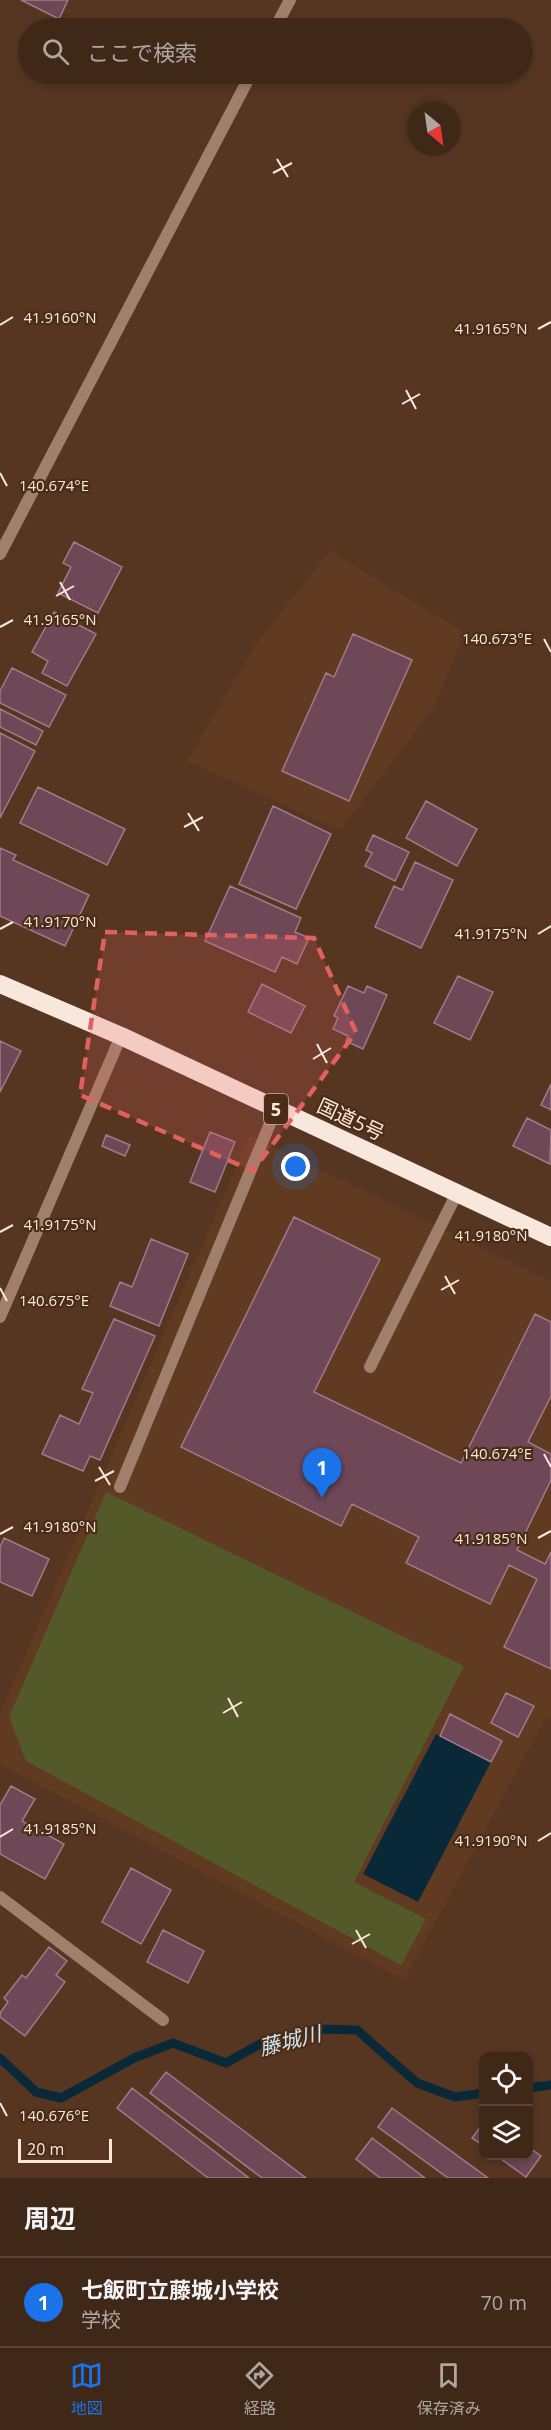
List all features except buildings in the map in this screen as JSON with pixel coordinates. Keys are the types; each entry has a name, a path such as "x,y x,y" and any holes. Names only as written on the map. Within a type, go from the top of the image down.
{"highway":[{"name":"国道5号","path":"0,984 121,1036 551,1237"}],"street":[{"path":"280,18 290,0"},
{"path":"0,554 246,84"},
{"path":"0,1317 121,1036"},
{"path":"120,1487 276,1109"},
{"path":"370,1367 457,1192"},
{"path":"0,1897 163,2020"}],"highlighted area":[{"path":"105,932 314,938 356,1032 253,1171 80,1095"}],"shaded area":[{"path":"330,551 465,633 432,710 340,830 187,761 255,646"},
{"path":"250,1135 551,1282 551,1719 546,1717 404,1980 0,1764 0,1714"}],"green space":[{"path":"106,1492 464,1666 354,1882 426,1919 401,1965 26,1761 9,1717"}],"water":[{"path":"436,1734 491,1762 418,1902 363,1874"}],"waterway":[{"name":"藤城川","path":"0,2058 36,2092 61,2098 134,2058 173,2043 226,2063 260,2044 316,2029 357,2030 417,2083 455,2097 479,2094"},
{"name":"藤城川","path":"533,2087 551,2085"}],"place":[{"name":"七飯町立藤城小学校","path":"322,1498"}]}
